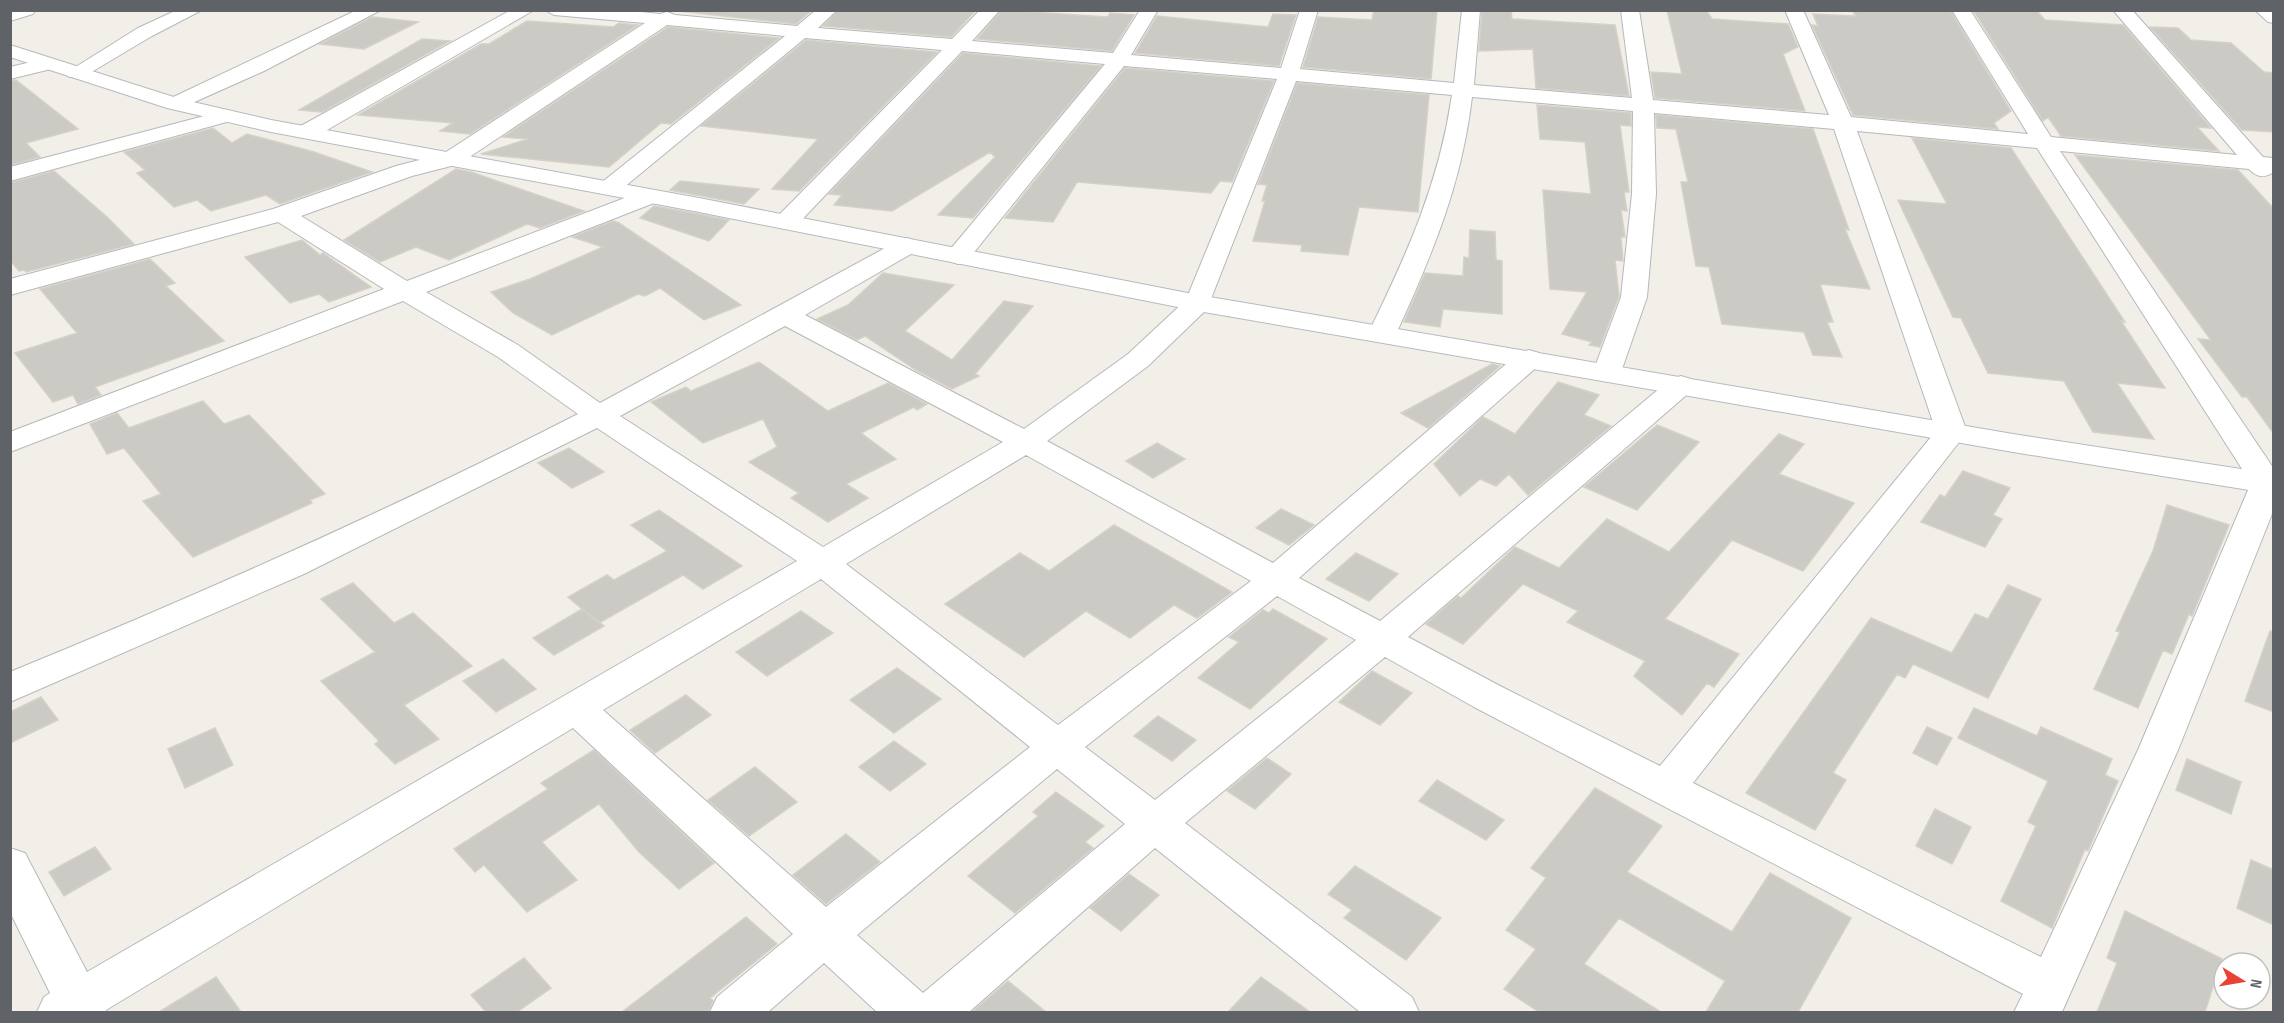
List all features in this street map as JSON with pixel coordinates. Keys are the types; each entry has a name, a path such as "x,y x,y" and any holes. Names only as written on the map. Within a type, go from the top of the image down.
{"street":[{"path":"10,16 27,10"},
{"path":"76,73 145,32 193,10"},
{"path":"174,104 257,67 372,10"},
{"path":"307,132 525,10"},
{"path":"554,10 669,16 801,33 1288,77 1843,123 2264,164"},
{"path":"609,188 828,10"},
{"path":"786,222 991,10"},
{"path":"958,256 1117,62 1149,10"},
{"path":"10,867 74,1009 1026,442 1138,360 1198,303 1288,77 1309,10"},
{"path":"1382,334 1417,259 1448,177 1463,91 1471,10"},
{"path":"1607,372 1634,297 1644,194 1643,106 1630,10"},
{"path":"1794,10 1843,123 1952,432"},
{"path":"1961,10 2044,143 2270,484"},
{"path":"2122,10 2264,164 2274,183"},
{"path":"2264,10 2274,18"},
{"path":"10,287 282,214 404,171 452,159 669,16"},
{"path":"10,51 174,104 226,116 1198,303 2270,484"},
{"path":"10,73 48,64"},
{"path":"10,174 226,116"},
{"path":"10,443 651,196"},
{"path":"282,214 341,253 508,351 598,415 822,562 1155,823 1383,1009"},
{"path":"10,688 292,566 598,415 907,246"},
{"path":"784,315 1026,442 1381,640 1667,787 2045,999 2103,878 2270,484"},
{"path":"734,1012 824,935 1057,747 1275,580 1529,359"},
{"path":"935,1012 1155,823 1381,640 1681,385"},
{"path":"1667,787 1952,432"},
{"path":"576,708 910,1012"}],"building":[{"path":"669,10 812,10 796,24"},
{"path":"839,10 976,10 951,37 823,26"},
{"path":"1002,10 1108,17 1110,13 1134,15 1112,51 977,39"},
{"path":"1374,10 1437,10 1431,79 1303,67 1318,17 1372,20"},
{"path":"1482,10 1511,10 1512,19 1615,25 1629,96 1536,88 1533,49 1479,51"},
{"path":"1667,10 1706,10 1712,19 1788,24 1798,47 1783,54 1805,111 1655,98 1651,72 1682,74"},
{"path":"1852,10 1950,10 2011,111 1994,123 1998,129 1853,115 1812,25 1818,26 1813,14 1856,16"},
{"path":"1973,10 2036,10 2045,20 2123,25 2211,128 2197,127 2219,151 2061,136 2048,117 2043,121"},
{"path":"1273,14 1296,15 1279,66 1135,53 1157,16 1268,27"},
{"path":"372,17 418,22 364,49 320,44"},
{"path":"527,21 613,27 619,23 638,25 470,134 440,131 453,123 358,115 481,44 489,44"},
{"path":"668,27 779,38 671,124 661,123 609,167 481,154 528,139 503,137"},
{"path":"2150,27 2178,28 2191,40 2231,43 2264,72 2274,73 2274,132 2242,130"},
{"path":"422,39 450,41 322,112 299,110"},
{"path":"806,40 937,52 799,191 772,189 818,139 701,126"},
{"path":"963,53 1101,66 973,218 938,215 995,157 990,152 892,211 834,205 842,195 829,194"},
{"path":"1125,68 1274,81 1232,182 1220,181 1211,193 1077,182 1053,222 1005,218"},
{"path":"16,80 78,129 26,143 40,157 10,165 10,81"},
{"path":"1297,83 1429,95 1418,212 1359,207 1348,255 1301,251 1302,245 1253,241 1265,201 1262,201 1267,185 1258,184"},
{"path":"1537,105 1631,113 1631,126 1620,125 1629,192 1624,192 1627,211 1621,210 1625,237 1621,237 1623,261 1615,260 1619,296 1600,347 1589,345 1592,342 1562,334 1587,292 1550,289 1543,190 1591,194 1585,142 1540,139"},
{"path":"1656,115 1813,129 1849,230 1845,229 1870,289 1820,284 1833,322 1827,322 1842,357 1813,355 1804,332 1722,324 1709,267 1696,266 1681,182 1688,182 1676,129 1657,128"},
{"path":"213,128 232,143 247,134 314,152 372,172 280,204 266,195 211,211 197,200 174,207 137,173 145,170 124,152"},
{"path":"1912,138 2011,148 2125,322 2121,321 2165,388 2117,383 2154,439 2093,432 2064,381 1988,373 1961,318 1953,317 1898,200 1947,204"},
{"path":"2075,155 2238,170 2274,209 2274,434 2247,397 2242,397 2198,339 2211,340"},
{"path":"456,169 471,172 584,211 540,228 527,224 449,260 416,247 380,262 344,240"},
{"path":"54,171 134,244 26,272 19,271 10,260 10,183"},
{"path":"680,181 759,189 744,204 670,190"},
{"path":"654,206 729,220 709,241 640,218"},
{"path":"613,221 741,305 704,320 660,288 645,296 638,294 552,335 513,313 491,292 530,279 603,247 572,237"},
{"path":"1470,230 1495,232 1496,260 1502,261 1502,314 1443,309 1440,327 1404,322 1425,273 1463,276 1464,257 1469,258"},
{"path":"302,240 320,255 323,253 371,287 329,302 319,294 290,303 245,257"},
{"path":"150,259 175,283 166,286 224,341 95,387 101,395 78,404 73,395 53,402 15,353 77,333 40,289"},
{"path":"883,273 954,285 905,331 952,360 1004,301 1033,306 975,374 979,376 952,389 916,370 865,336 857,340 817,319 848,305"},
{"path":"759,362 828,411 888,383 927,404 917,410 914,407 861,433 896,459 846,484 868,498 828,522 791,498 799,493 749,462 777,447 763,419 703,443 651,402 686,387 691,391"},
{"path":"1492,364 1500,366 1428,428 1401,413"},
{"path":"1558,382 1599,395 1584,415 1611,426 1528,495 1509,474 1496,486 1480,479 1460,496 1434,464 1483,417 1515,434"},
{"path":"203,401 224,424 249,415 325,494 310,500 312,503 193,557 143,501 161,494 124,448 107,454 90,424 117,413 129,428"},
{"path":"1657,425 1699,442 1637,510 1584,487"},
{"path":"1779,434 1804,444 1779,474 1854,503 1803,571 1732,540 1665,619 1739,654 1714,687 1707,683 1682,715 1634,676 1645,661 1567,622 1578,611 1523,584 1463,644 1426,624 1458,596 1461,598 1515,547 1559,568 1607,519 1669,552"},
{"path":"1157,443 1185,459 1153,478 1126,461"},
{"path":"569,448 604,472 572,488 538,463"},
{"path":"1963,471 2010,488 1993,515 2002,519 1985,547 1921,522 1940,495 1945,497"},
{"path":"2167,505 2229,525 2192,616 2189,614 2172,654 2163,650 2138,708 2094,689 2120,632 2116,631 2153,551"},
{"path":"1281,509 1314,525 1289,545 1256,528"},
{"path":"659,510 742,566 703,589 683,575 599,623 568,597 607,575 614,580 667,551 631,525"},
{"path":"1114,525 1232,592 1197,618 1174,605 1130,638 1086,611 1024,657 945,604 1020,553 1049,571"},
{"path":"1356,553 1398,574 1369,601 1326,579"},
{"path":"353,583 394,623 413,613 472,666 404,705 439,739 395,764 375,744 379,741 321,681 375,652 321,599"},
{"path":"2008,585 2041,599 1988,698 1913,664 1905,678 1897,674 1833,773 1846,780 1815,830 1746,793 1871,618 1952,653 1975,614 1988,619"},
{"path":"582,609 604,626 554,655 533,638"},
{"path":"1273,609 1327,639 1250,709 1198,678 1239,642 1229,637 1263,610 1269,613"},
{"path":"801,611 833,633 767,676 736,652"},
{"path":"2270,631 2274,632 2274,712 2245,701"},
{"path":"503,659 536,689 496,712 463,681"},
{"path":"897,668 941,699 894,733 850,700"},
{"path":"1372,671 1412,693 1380,725 1339,702"},
{"path":"686,695 711,715 655,753 630,730"},
{"path":"41,697 58,720 10,743 10,712"},
{"path":"1974,708 2037,736 2041,727 2112,759 2105,775 2118,781 2088,851 2085,849 2052,928 2001,901 2036,826 2028,822 2048,781 1958,738"},
{"path":"1158,716 1196,740 1172,761 1134,736"},
{"path":"1927,727 1952,738 1937,765 1913,753"},
{"path":"215,728 233,765 185,788 168,749"},
{"path":"894,741 926,764 890,791 859,767"},
{"path":"594,750 714,863 679,889 639,852 599,804 542,842 577,880 527,912 484,865 475,872 454,849 548,789 541,783"},
{"path":"1267,758 1291,774 1255,809 1227,791"},
{"path":"2187,759 2241,782 2231,814 2176,790"},
{"path":"755,767 797,802 749,836 708,800"},
{"path":"1437,780 1504,820 1486,840 1419,801"},
{"path":"1595,788 1662,826 1627,872 1732,932 1770,873 1851,918 1798,1012 1706,1012 1725,981 1619,918 1584,964 1661,1012 1539,1012 1504,989 1536,949 1506,930 1546,878 1531,868"},
{"path":"1056,792 1104,826 1085,842 1093,848 1015,913 968,876 1038,816 1033,812"},
{"path":"1935,809 1971,827 1952,864 1916,846"},
{"path":"846,834 880,862 826,904 793,875"},
{"path":"95,847 111,869 64,896 49,872"},
{"path":"2251,860 2274,870 2274,925 2237,908"},
{"path":"1355,866 1441,918 1406,960 1344,918 1352,910 1328,894"},
{"path":"1129,874 1159,895 1121,931 1090,908"},
{"path":"2125,911 2212,954 2212,990 2205,1012 2097,1012 2117,963 2107,958"},
{"path":"746,917 777,944 710,998 713,1001 708,1012 622,1012"},
{"path":"524,958 551,988 517,1012 486,1012 471,995"},
{"path":"216,977 241,1012 159,1012"},
{"path":"1261,977 1310,1012 1228,1012"},
{"path":"1008,981 1046,1012 972,1012"}]}
